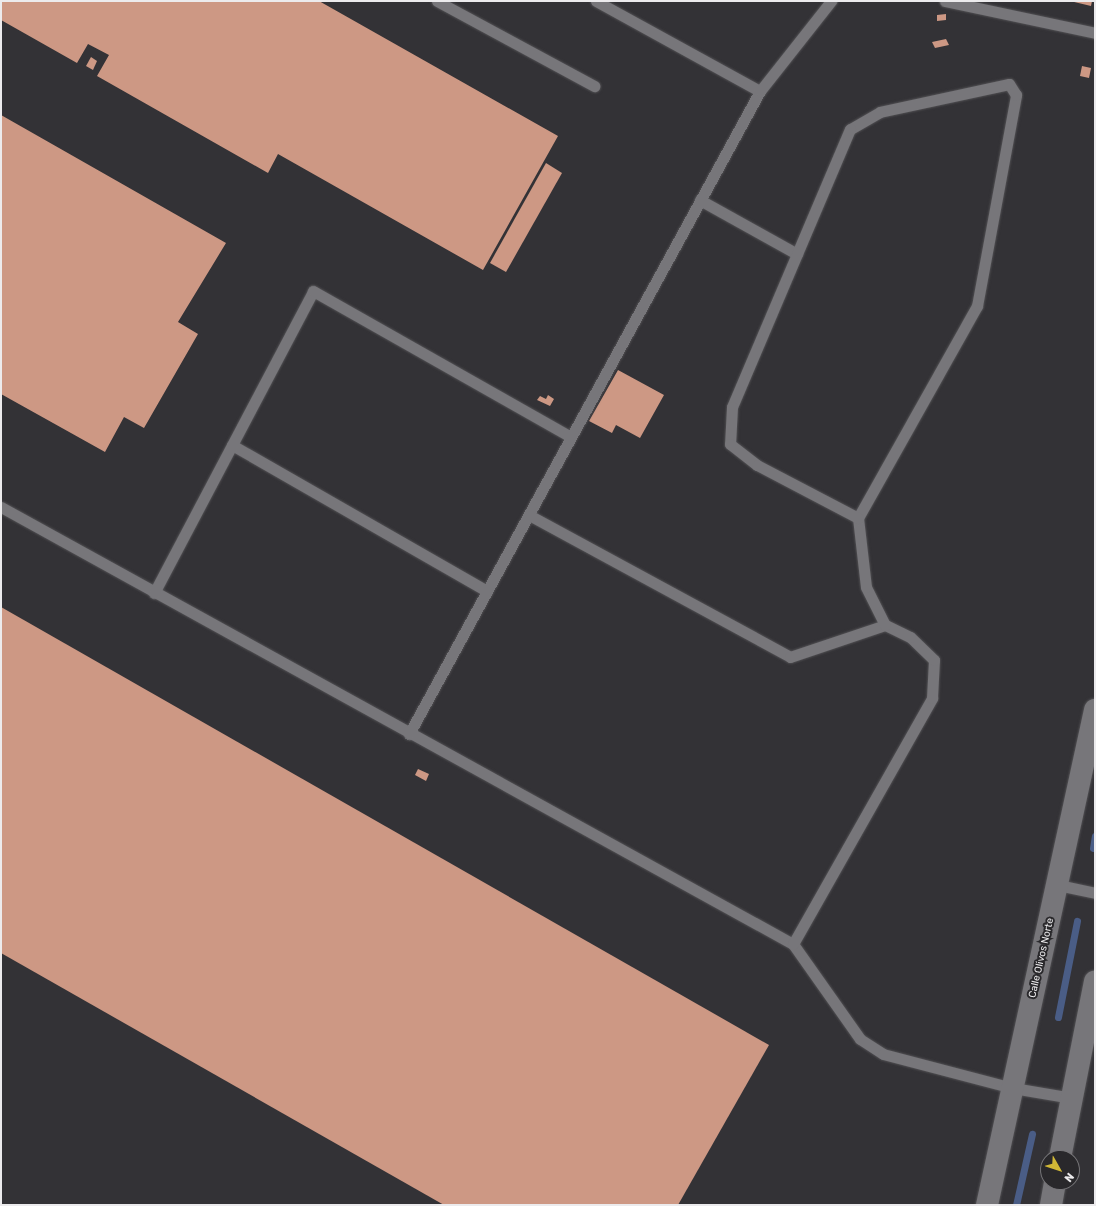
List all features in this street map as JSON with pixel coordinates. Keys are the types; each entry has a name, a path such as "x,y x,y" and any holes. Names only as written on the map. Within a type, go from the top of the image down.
{"main road":[{"name":"Calle Olivos Norte","path":"987,1205 1095,710"},
{"path":"1062,1150 1095,981"}],"lane":[{"path":"437,1 594,86"},
{"path":"596,1 760,91"},
{"path":"945,1 1095,33"},
{"path":"409,734 760,91 832,2"},
{"path":"793,944 932,698 934,660 910,637 885,626 866,587 858,518 977,306 1016,95 1009,84 880,112 850,129 732,407 730,444 757,465 858,518"},
{"path":"700,200 797,254"},
{"path":"154,593 313,291 571,437"},
{"path":"232,445 487,591"},
{"path":"1,507 409,734 793,944 860,1040 883,1054 1013,1088 1072,1098"},
{"path":"529,515 790,657 885,626"},
{"path":"1058,885 1095,893"}],"building":[{"path":"1,1 319,1 558,136 483,270 278,154 268,173 97,76 109,55 88,44 77,63 1,20"},
{"path":"1070,1 1092,1 1091,6"},
{"path":"946,14 946,20 937,21 937,15"},
{"path":"946,39 949,45 935,48 932,42"},
{"path":"91,57 97,61 93,70 86,66"},
{"path":"1082,66 1091,68 1089,78 1080,76"},
{"path":"1,115 226,243 178,322 198,334 144,428 124,417 105,452 1,394"},
{"path":"546,163 562,173 506,272 490,263"},
{"path":"618,370 664,395 640,438 616,425 612,433 589,421"},
{"path":"548,395 554,399 550,406 537,400 540,396 546,399"},
{"path":"1,607 769,1045 678,1205 444,1205 1,953"},
{"path":"418,769 429,774 426,781 415,775"}],"waterway":[{"path":"1093,848 1095,836"},
{"path":"1058,1017 1077,921"},
{"path":"1016,1205 1032,1134"}]}
